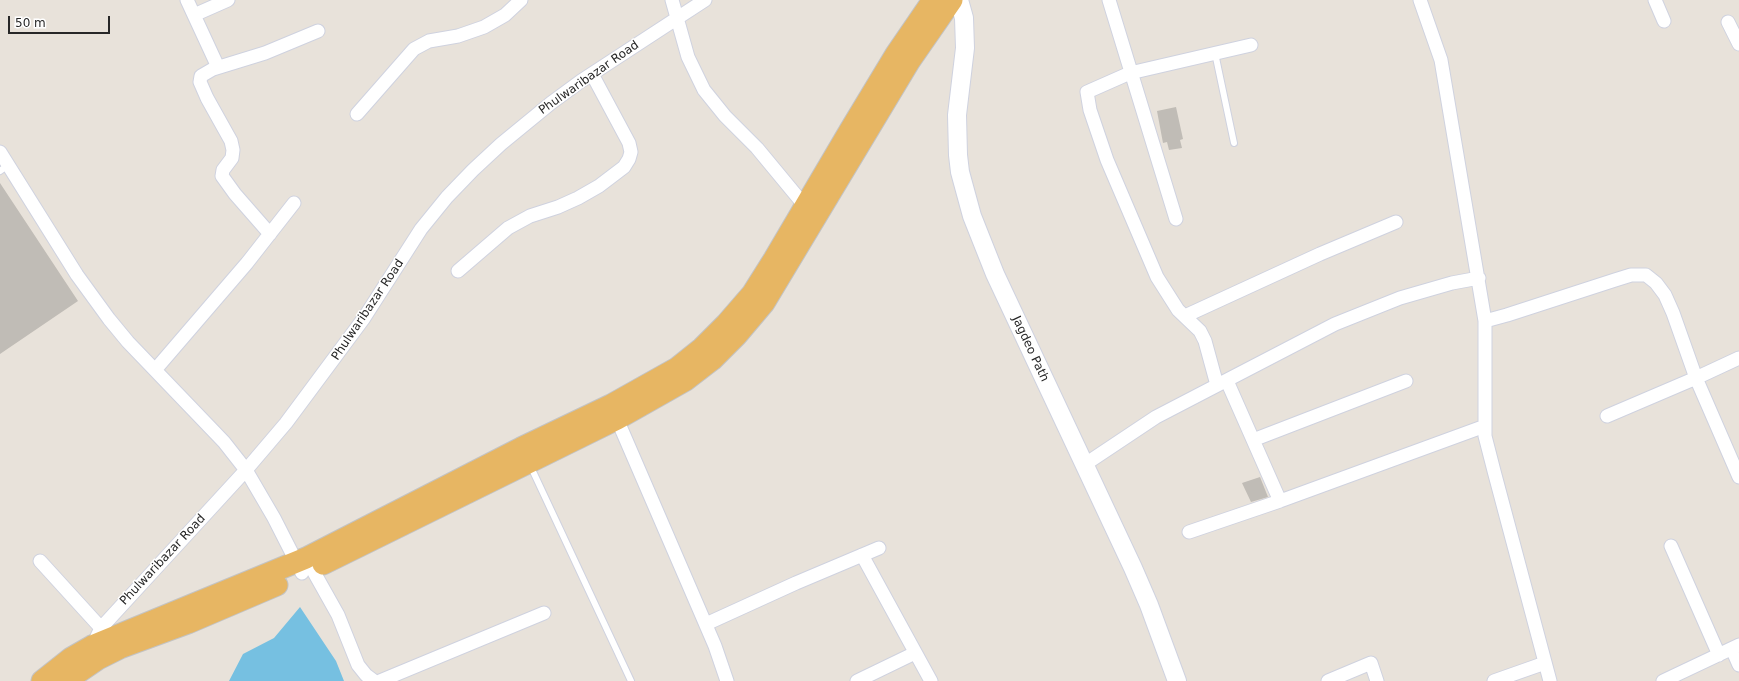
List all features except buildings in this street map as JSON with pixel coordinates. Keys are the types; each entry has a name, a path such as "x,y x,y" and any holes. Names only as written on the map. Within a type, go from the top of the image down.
{"highway":[{"path":"442,497 528,462 618,419 686,380 712,360 737,335 764,303 787,267 836,168 896,54 933,0"},
{"path":"73,676 98,659 120,648 188,623 442,497 677,368 702,348 726,324 752,294 804,206 836,168 952,0"},
{"path":"42,681 97,637 304,566"}],"main road":[{"name":"Jagdeo Path","path":"959,0 964,18 965,48 957,115 958,155 960,172 972,216 995,274 1149,605 1177,681"}],"street":[{"path":"186,0 218,67"},
{"path":"194,15 228,0"},
{"path":"357,114 414,49 430,41 458,36 484,26 505,15 522,0"},
{"path":"672,0 688,57 704,90 725,116 757,148 804,206"},
{"name":"Phulwaribazar Road","path":"73,676 97,637 246,470 316,385 364,318 421,229 447,197 473,170 525,124 592,74 705,0"},
{"path":"1109,0 1130,73 1176,219"},
{"path":"1420,0 1441,60 1479,278 1485,320 1485,436 1550,681"},
{"path":"1655,0 1664,21"},
{"path":"1728,22 1739,44"},
{"path":"270,234 235,194 222,176 223,170 232,158 233,150 231,141 204,94 200,82 201,76 218,67 272,51 318,31"},
{"path":"1251,45 1130,73 1087,92 1090,110 1107,160 1157,277 1169,298 1178,310 1200,332 1205,341 1222,383 1253,440 1280,501"},
{"path":"458,271 508,228 530,216 558,207 578,198 599,186 624,167 631,152 629,143 592,74"},
{"path":"0,152 4,168 94,300 128,342 224,442 246,470 304,566 338,615 358,665 366,675 374,681"},
{"path":"155,370 270,234 294,203"},
{"path":"1185,316 1320,254 1396,222"},
{"path":"1485,320 1507,315 1631,275 1646,275 1656,283 1665,295 1673,312 1696,378 1739,477"},
{"path":"1084,465 1156,417 1294,344 1368,309 1428,289 1479,278"},
{"path":"1607,416 1739,358"},
{"path":"1253,440 1406,381"},
{"path":"618,419 665,532 706,624 727,681"},
{"path":"1189,532 1280,501 1485,426"},
{"path":"1671,546 1719,655"},
{"path":"706,624 796,583 879,548"},
{"path":"862,555 931,681"},
{"path":"40,561 97,637"},
{"path":"380,681 544,614"},
{"path":"1663,681 1735,647 1739,665"},
{"path":"857,681 915,653"},
{"path":"1328,681 1371,663 1376,681"},
{"path":"1494,681 1545,663"}],"lane":[{"path":"1215,53 1234,143"},
{"path":"528,462 631,681"}],"water":[{"path":"300,607 336,661 344,681 229,681 243,654 274,638"}]}
